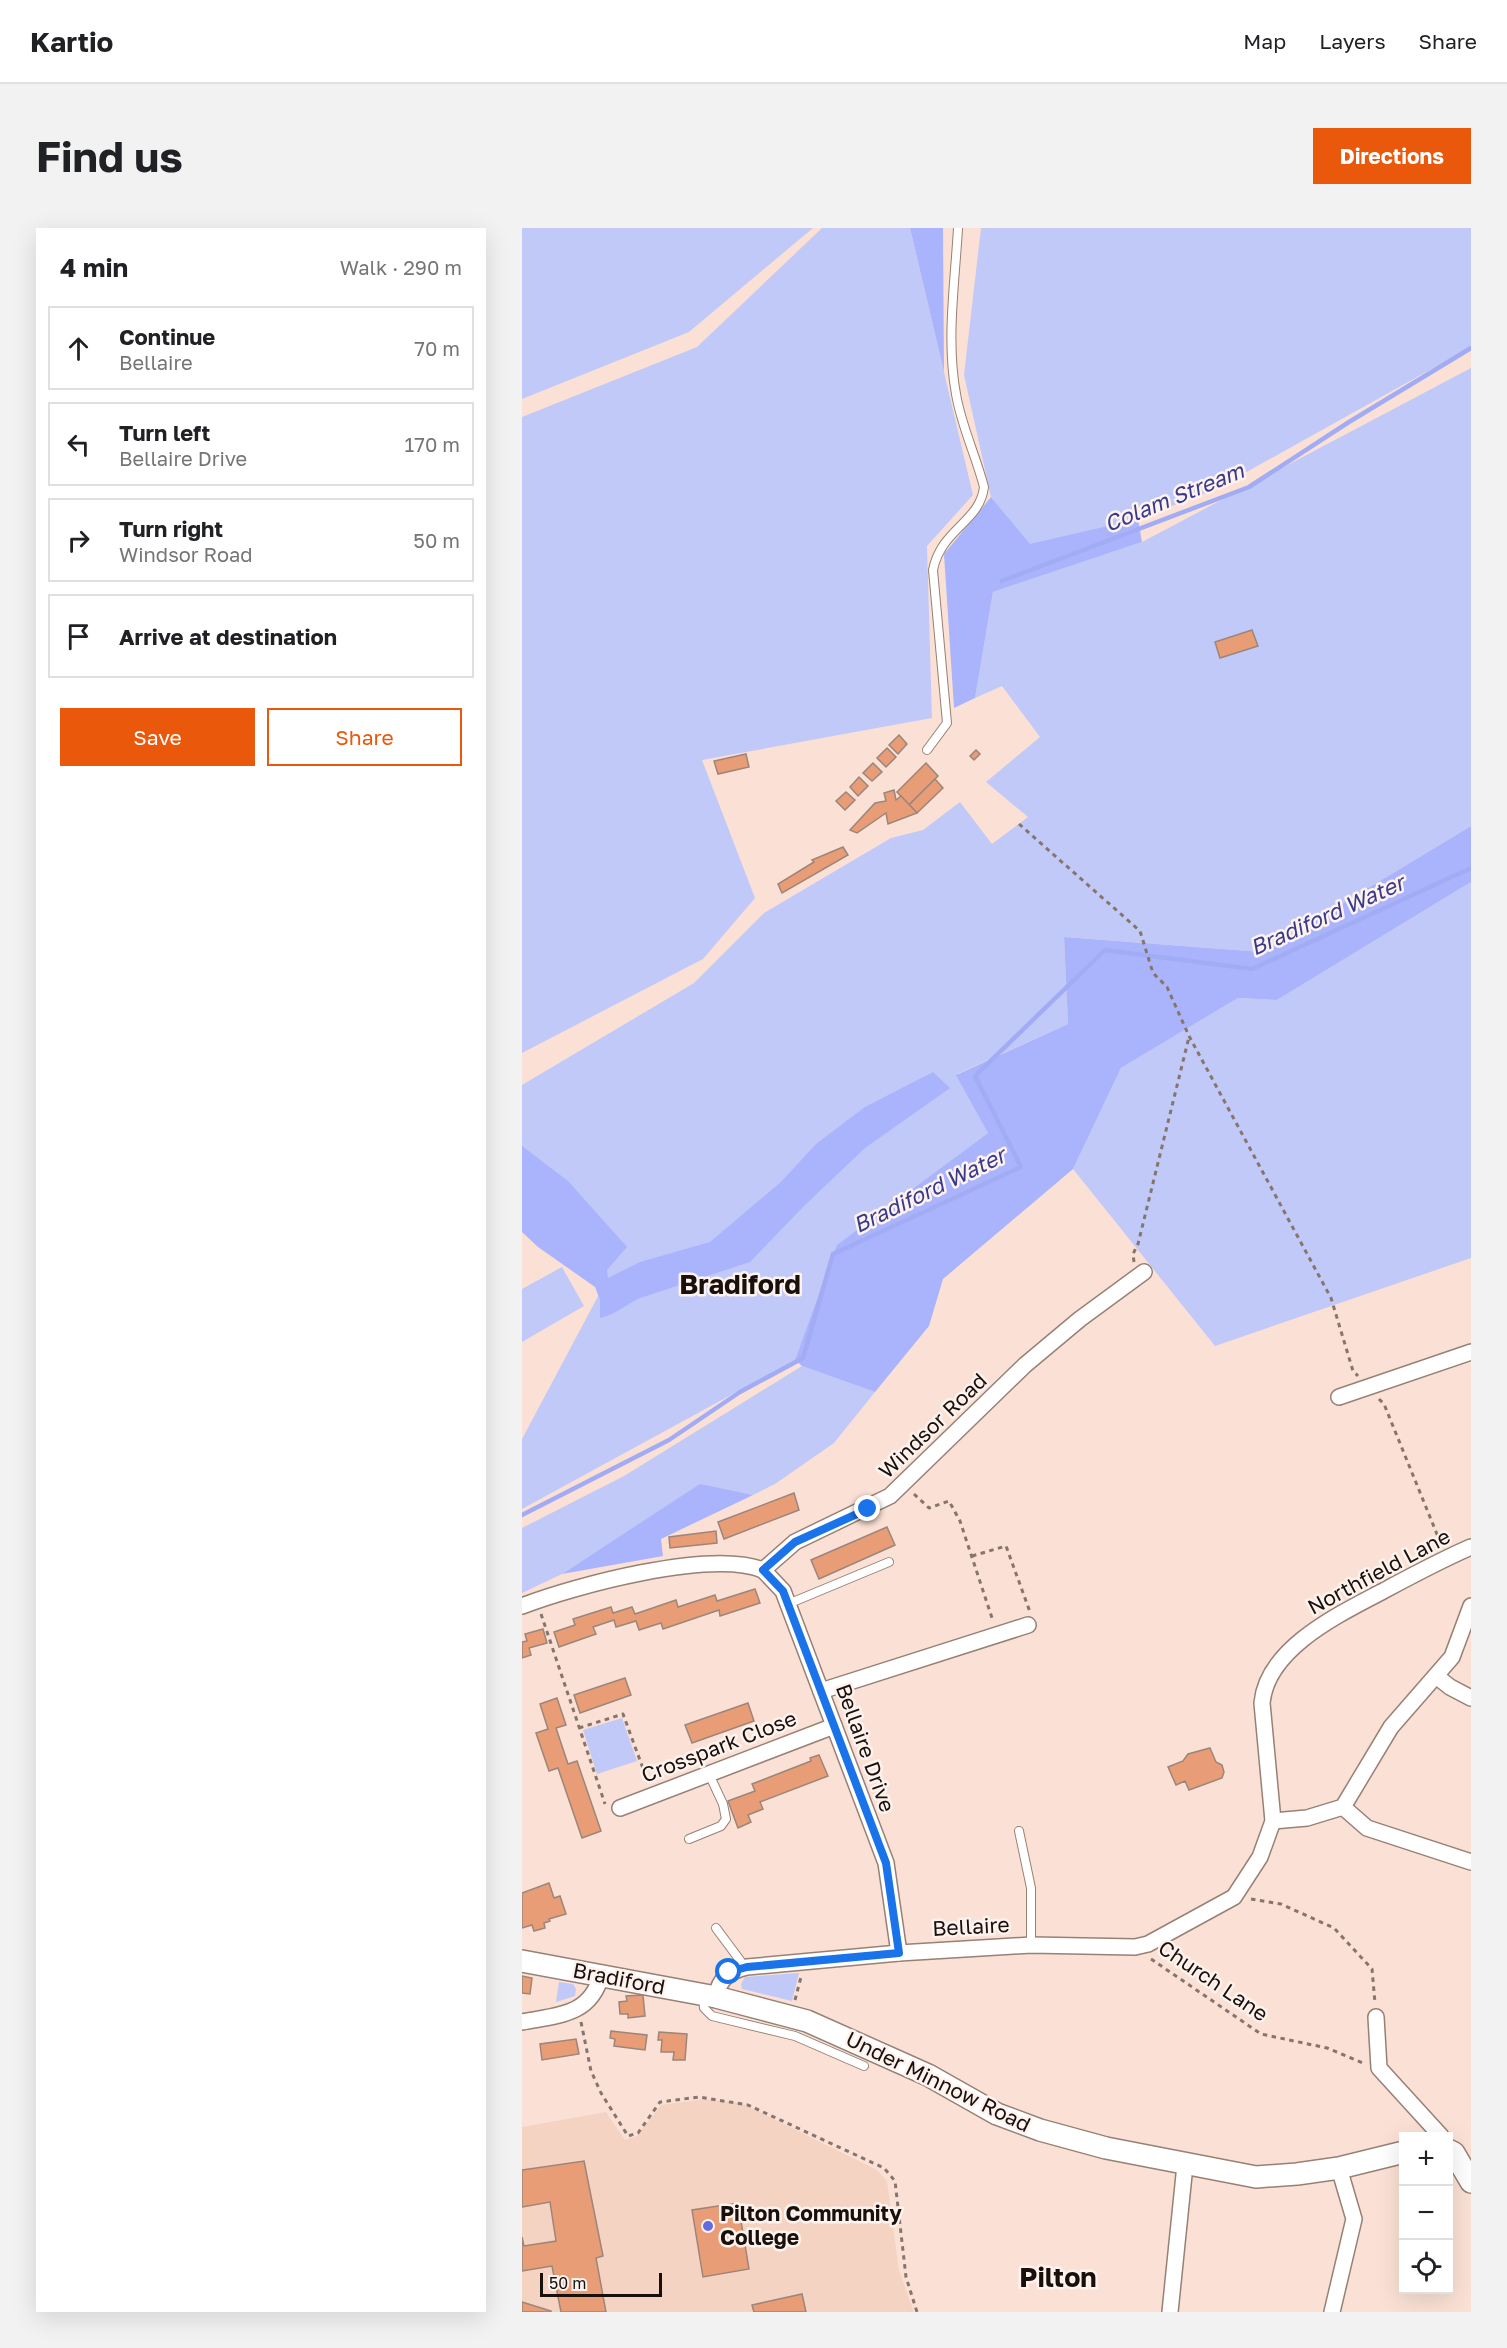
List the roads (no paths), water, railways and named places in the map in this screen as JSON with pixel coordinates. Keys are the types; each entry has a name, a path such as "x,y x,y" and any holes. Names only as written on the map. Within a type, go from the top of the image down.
{"street":[{"name":"Windsor Road","path":"763,1570 795,1542 882,1502 1025,1365 1080,1319 1144,1272"},
{"path":"1339,1396 1471,1352"},
{"name":"Northfield Lane","path":"1234,1897 1260,1857 1273,1821 1262,1704 1267,1686 1280,1663 1323,1623 1471,1547"},
{"path":"522,1606 593,1583 666,1568 728,1564 763,1570"},
{"name":"Bellaire Drive","path":"763,1570 780,1586 788,1604 886,1863 899,1953"},
{"path":"1273,1821 1307,1818 1343,1807 1391,1727 1436,1676 1458,1646 1471,1606"},
{"path":"821,1691 1028,1625"},
{"path":"1436,1676 1450,1687 1471,1698"},
{"name":"Crosspark Close","path":"620,1808 834,1726"},
{"path":"1343,1807 1367,1828 1471,1862"},
{"name":"Bellaire","path":"709,1996 729,1972 745,1967 899,1953 1031,1945 1135,1947 1148,1944 1234,1897"},
{"name":"Bradiford","path":"522,1961 709,1996"},
{"path":"522,2022 578,2009 593,1997 601,1976"},
{"name":"Under Minnow Road","path":"709,1996 791,2016 835,2032 927,2075 997,2114 1029,2126 1106,2148 1185,2165 1256,2176 1297,2174 1339,2168 1399,2153"},
{"path":"1376,2018 1379,2068 1437,2132"},
{"path":"1453,2152 1471,2182"},
{"path":"1170,2312 1185,2165"},
{"path":"1332,2312 1354,2219 1339,2168"}],"lane":[{"path":"927,750 947,723 933,570 936,555 945,539 971,514 982,499 984,487 956,396 954,377 951,337 958,228"},
{"path":"788,1604 889,1562"},
{"path":"689,1839 725,1822 723,1804 709,1774"},
{"path":"1019,1830 1031,1888 1031,1945"},
{"path":"716,1928 745,1967"},
{"path":"709,1996 705,2008 712,2016 795,2036 864,2066"}],"waterway":[{"name":"Colam Stream","path":"1002,581 1249,487 1349,422 1471,348"},
{"name":"Bradiford Water","path":"522,1515 669,1440 740,1392 803,1358 833,1254 1021,1167 975,1076 1105,950 1252,969 1471,868"}],"place":[{"name":"Pilton Community College","path":"708,2226"}],"district":[{"name":"Bradiford","path":"740,1285"},
{"name":"Pilton","path":"1058,2278"}]}
